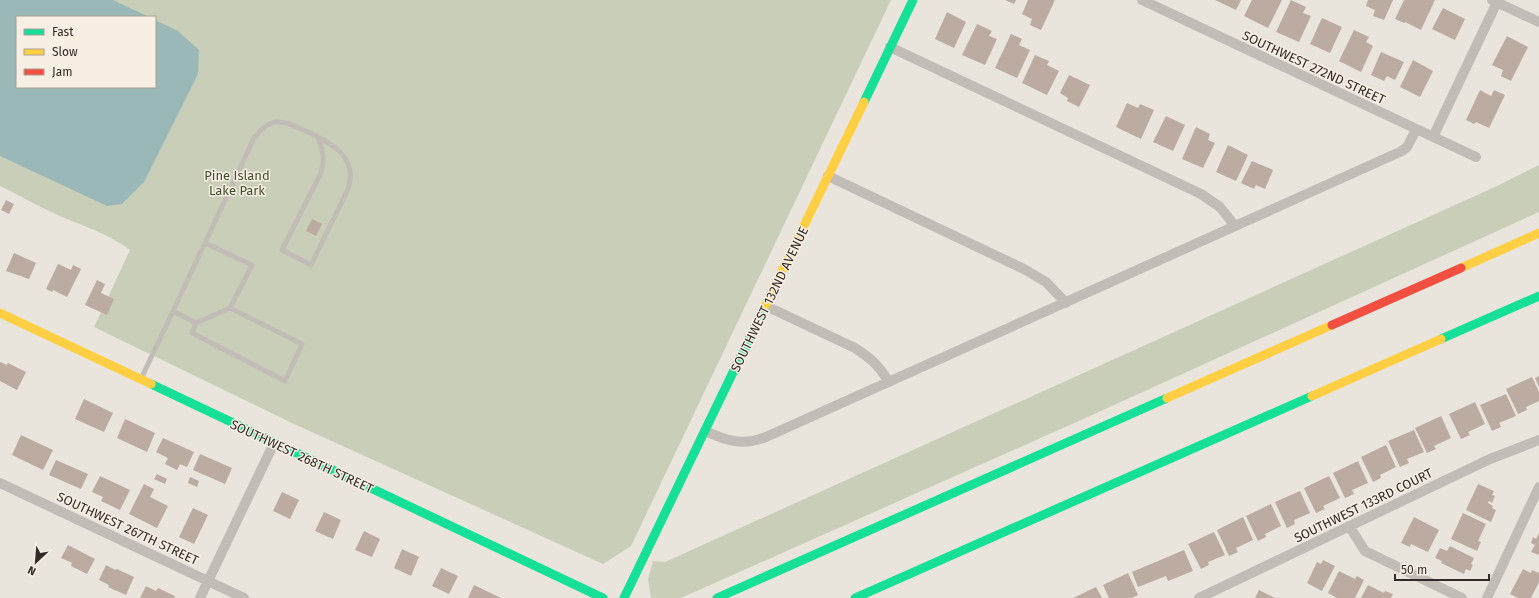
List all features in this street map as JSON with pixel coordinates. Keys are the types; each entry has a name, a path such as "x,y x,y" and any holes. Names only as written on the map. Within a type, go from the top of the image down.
{"main road":[{"name":"SOUTHWEST 132ND AVENUE","path":"624,598 913,0"},
{"path":"717,598 1539,233"},
{"path":"855,598 1539,296"},
{"path":"1495,315 1539,304"},
{"name":"SOUTHWEST 268TH STREET","path":"0,313 604,598"}],"street":[{"name":"SOUTHWEST 272ND STREET","path":"1142,0 1476,157"},
{"path":"1433,137 1495,1 1539,22"},
{"path":"890,47 1200,194 1220,207 1235,226"},
{"path":"705,431 722,439 736,442 761,439 1402,151 1407,147 1416,130"},
{"path":"828,176 1024,269 1046,282 1066,303"},
{"path":"766,306 855,348 879,366 889,382"},
{"name":"SOUTHWEST 133RD COURT","path":"1199,598 1490,459 1539,440"},
{"path":"200,598 274,443"},
{"name":"SOUTHWEST 267TH STREET","path":"0,482 244,598"},
{"path":"1487,598 1539,488"},
{"path":"1349,526 1365,551 1462,598"}],"lane":[{"path":"141,379 254,138 269,124 278,122 295,126 318,137 332,144 341,152 349,163 351,182 311,264 282,250 324,164 323,151 318,137"},
{"path":"205,243 252,265 230,308 196,323 192,333 285,381 302,344 230,308"},
{"path":"173,311 196,323"}],"green space":[{"name":"Pine Island Lake Park","path":"0,0 891,0 631,546 603,564 294,424 94,327 130,250 100,233 58,215 0,186"},
{"path":"1539,165 1539,212 1081,420 681,598 651,598 648,579 653,561 665,562 1497,186"}],"water":[{"path":"0,0 113,0 147,16 16,16 16,88 156,88 156,20 178,31 199,50 198,74 144,182 122,204 107,206 0,156"}],"building":[{"path":"1005,0 1016,0 1014,4"},
{"path":"1028,0 1055,0 1041,30 1030,25 1032,19 1022,14"},
{"path":"1215,0 1241,0 1236,10"},
{"path":"1252,0 1282,0 1268,28 1244,16"},
{"path":"1291,0 1306,7 1303,13 1311,16 1299,42 1276,32"},
{"path":"1368,0 1393,0 1384,20 1373,16 1375,10 1366,6"},
{"path":"1404,0 1435,0 1421,30 1395,19"},
{"path":"1443,8 1465,19 1455,40 1432,29"},
{"path":"947,12 966,22 954,48 935,39"},
{"path":"1322,18 1342,27 1330,53 1310,44"},
{"path":"977,24 992,31 989,36 997,39 985,65 962,55"},
{"path":"1354,30 1369,37 1366,42 1373,46 1361,72 1339,61"},
{"path":"1011,34 1022,39 1019,45 1030,50 1017,78 995,68"},
{"path":"1507,36 1528,47 1511,81 1501,76 1503,70 1492,65"},
{"path":"1381,52 1404,62 1395,80 1387,76 1384,81 1371,75"},
{"path":"1035,55 1049,61 1047,65 1059,71 1047,95 1022,83"},
{"path":"1413,60 1433,71 1420,97 1400,87"},
{"path":"1069,75 1090,85 1079,107 1067,101 1068,98 1060,93"},
{"path":"1480,90 1491,96 1494,90 1505,95 1489,128 1476,122 1474,124 1466,120"},
{"path":"1127,103 1138,108 1140,104 1154,110 1141,139 1116,127"},
{"path":"1166,116 1185,125 1173,151 1153,142"},
{"path":"1196,127 1210,134 1208,140 1215,143 1203,168 1182,159"},
{"path":"1228,145 1248,155 1236,181 1216,172"},
{"path":"1252,161 1273,170 1265,189 1256,185 1254,189 1241,183"},
{"path":"6,200 14,204 9,214 1,210"},
{"path":"312,219 322,224 316,236 306,231"},
{"path":"14,253 36,263 29,279 6,271"},
{"path":"58,264 71,270 73,265 81,269 67,297 53,290 52,292 46,289"},
{"path":"97,280 105,284 101,293 114,299 107,315 85,305"},
{"path":"0,362 7,365 8,363 26,372 17,390 0,381"},
{"path":"1539,376 1539,387 1535,378"},
{"path":"1532,377 1539,392 1539,401 1526,407 1527,410 1518,414 1506,389"},
{"path":"1506,394 1516,416 1499,423 1501,427 1492,431 1480,405"},
{"path":"84,399 113,413 104,432 75,419"},
{"path":"1475,402 1485,424 1468,432 1470,435 1461,439 1449,414"},
{"path":"1441,416 1451,438 1434,446 1436,449 1427,453 1415,428"},
{"path":"125,419 155,433 147,452 117,438"},
{"path":"1414,430 1424,452 1407,459 1409,463 1400,467 1388,441"},
{"path":"21,435 53,450 43,470 12,455"},
{"path":"163,438 194,452 187,467 180,464 177,470 165,464 168,458 156,452"},
{"path":"1386,445 1396,467 1380,475 1381,478 1373,482 1361,457"},
{"path":"200,454 232,468 225,484 193,470"},
{"path":"56,460 88,474 81,489 49,475"},
{"path":"1358,461 1368,483 1352,490 1354,494 1345,498 1333,473"},
{"path":"157,474 167,479 165,484 154,479"},
{"path":"100,476 130,490 120,510 101,501 103,497 92,492"},
{"path":"1329,476 1340,498 1323,506 1325,509 1316,513 1304,488"},
{"path":"190,477 199,481 197,487 188,483"},
{"path":"144,484 154,489 150,497 168,506 157,528 129,514"},
{"path":"1478,484 1494,491 1492,495 1495,496 1492,503 1489,501 1488,503 1496,510 1491,522 1466,510"},
{"path":"1300,491 1310,513 1294,520 1295,524 1287,528 1275,502"},
{"path":"282,492 299,500 290,519 273,511"},
{"path":"1271,504 1281,526 1265,534 1266,537 1258,541 1246,516"},
{"path":"193,508 208,515 194,544 179,537"},
{"path":"324,512 341,520 333,539 315,531"},
{"path":"1463,513 1486,524 1478,541 1481,542 1477,551 1451,539"},
{"path":"1243,517 1253,540 1236,548 1238,552 1229,556 1217,530"},
{"path":"1414,517 1439,530 1428,552 1411,544 1410,547 1401,543"},
{"path":"364,531 380,539 372,557 355,550"},
{"path":"1214,532 1225,555 1208,562 1209,565 1201,569 1188,544"},
{"path":"1539,533 1539,555 1531,552 1535,545 1531,543 1533,537 1536,539"},
{"path":"68,545 95,559 87,574 71,566 72,563 61,558"},
{"path":"1450,546 1474,558 1470,571 1466,569 1464,574 1441,563 1442,561 1435,558 1440,548 1447,551"},
{"path":"402,549 419,557 411,576 394,568"},
{"path":"1184,550 1193,571 1168,581 1166,576 1138,587 1132,572"},
{"path":"1323,560 1335,566 1322,591 1307,583 1317,562 1321,564"},
{"path":"106,565 134,577 126,595 108,587 109,585 99,580"},
{"path":"441,568 458,576 449,594 432,586"},
{"path":"1523,569 1531,573 1532,570 1539,573 1539,582 1531,598 1518,598 1510,594"},
{"path":"1339,571 1355,579 1357,576 1364,580 1355,598 1337,598 1328,593"},
{"path":"1128,573 1138,595 1132,598 1109,598 1103,585"},
{"path":"474,585 501,598 468,598"},
{"path":"1368,585 1384,593 1385,591 1393,594 1391,598 1361,598"},
{"path":"146,586 156,591 158,588 175,596 174,598 140,598"},
{"path":"1096,587 1102,598 1073,598"},
{"path":"1259,590 1275,598 1255,598"}],"traffic: fast":[{"path":"864,102 913,0"},
{"path":"1441,339 1539,296"},
{"path":"624,598 765,306"},
{"path":"151,384 603,598"},
{"path":"855,598 1312,396"},
{"path":"717,598 1167,398"}],"traffic: slow":[{"path":"765,306 864,102"},
{"path":"1461,268 1539,233"},
{"path":"0,313 151,384"},
{"path":"1167,398 1332,325"},
{"path":"1312,396 1441,339"}],"traffic: jam":[{"path":"1332,325 1461,268"}]}
